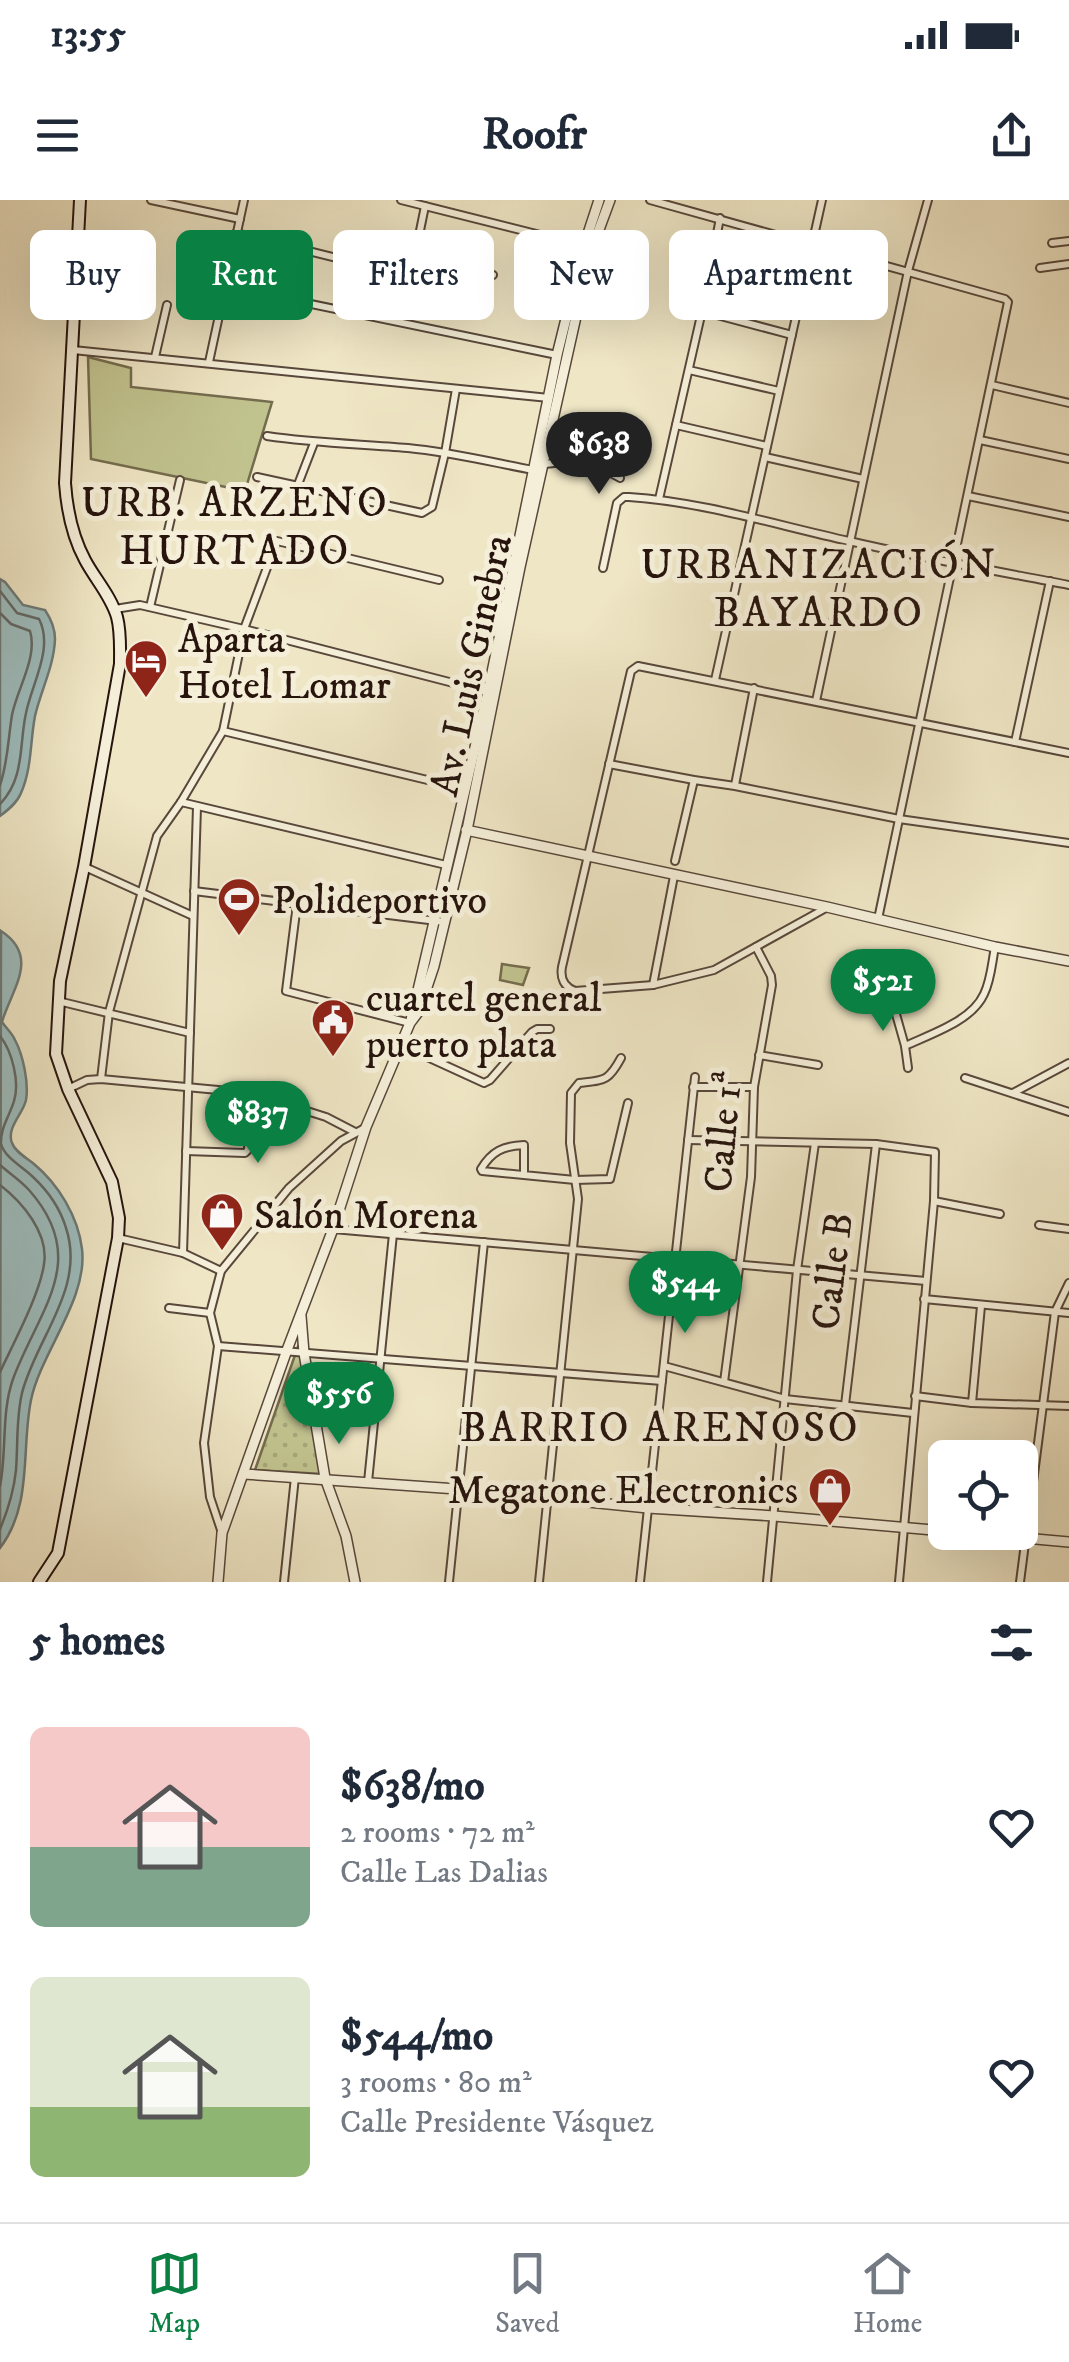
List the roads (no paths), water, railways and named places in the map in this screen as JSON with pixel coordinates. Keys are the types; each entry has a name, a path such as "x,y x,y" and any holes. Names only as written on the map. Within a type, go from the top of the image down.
{"main road":[{"path":"39,1582 58,1553 120,1218 112,1182 68,1089 56,1054 58,1001 120,664 120,634 114,609 85,560 67,508 65,484 80,200"}],"street":[{"path":"152,200 240,219"},
{"path":"237,230 244,200"},
{"path":"401,200 520,230"},
{"name":"Av. Luis Ginebra","path":"592,230 600,200"},
{"name":"Av. Luis Ginebra","path":"596,230 610,200"},
{"path":"650,200 762,230"},
{"path":"815,230 822,200"},
{"path":"816,701 908,271 928,200"},
{"path":"420,230 425,206"},
{"path":"718,230 720,218"},
{"path":"1052,243 1069,241"},
{"path":"1040,268 1069,264"},
{"path":"878,919 1008,302 888,265"},
{"path":"313,304 557,355"},
{"path":"155,358 167,305"},
{"path":"209,362 217,320"},
{"name":"Av. Luis Ginebra","path":"492,693 532,470 554,400 557,355 567,320"},
{"name":"Av. Luis Ginebra","path":"439,921 446,865 492,693 572,320"},
{"path":"659,499 700,320"},
{"path":"736,320 792,335"},
{"path":"715,680 795,320"},
{"path":"73,350 554,400"},
{"path":"688,370 779,391"},
{"path":"992,385 1069,403"},
{"path":"257,477 422,512 432,507 456,389"},
{"path":"676,425 767,446"},
{"path":"267,436 445,453 532,470"},
{"path":"980,440 1069,459"},
{"path":"297,487 314,443"},
{"path":"764,458 863,479"},
{"path":"544,464 586,460 620,478"},
{"path":"150,608 180,480"},
{"path":"603,568 616,503 629,496 752,516 850,542 1069,585"},
{"path":"968,496 1069,517"},
{"path":"101,1079 109,1012 157,836 182,802 223,731 244,629 277,542 439,580"},
{"path":"1015,742 1050,581"},
{"path":"114,609 140,605 492,693"},
{"path":"827,907 714,970 653,985 575,991 565,985 562,967 631,670 638,666 715,680 1069,753"},
{"path":"735,786 754,688"},
{"path":"223,731 469,790"},
{"path":"608,764 899,819 1069,842"},
{"path":"676,861 694,780"},
{"name":"Av. Luis Ginebra","path":"218,1582 222,1533 366,1128 410,1023 467,830 469,790"},
{"path":"182,802 446,865"},
{"path":"183,1252 197,807"},
{"path":"456,826 1069,961"},
{"path":"84,866 194,916"},
{"path":"653,985 674,876"},
{"path":"194,891 439,921"},
{"path":"297,904 286,991 410,1023"},
{"name":"Calle 1ª","path":"724,1382 751,1177 754,1087 772,980 756,947"},
{"path":"905,1046 946,1027 977,1005 989,981 995,947"},
{"path":"890,993 908,1068"},
{"path":"58,1001 190,1033"},
{"path":"401,1045 484,1083 532,1032 550,1029"},
{"path":"758,1055 818,1065"},
{"path":"538,1582 578,1199 570,1143 572,1088 578,1083 606,1079 621,1058"},
{"path":"1012,1094 1069,1062"},
{"path":"640,1582 694,1076"},
{"path":"965,1078 1069,1112"},
{"path":"68,1089 87,1080 101,1079 250,1093 326,1117 356,1133"},
{"path":"694,1087 754,1087"},
{"path":"186,1151 245,1153 250,1093"},
{"path":"524,1174 524,1146 504,1146 481,1169 575,1180 611,1178 628,1103"},
{"path":"222,1533 210,1498 204,1443 218,1346 210,1312 221,1270 289,1188 341,1140 366,1128"},
{"path":"688,1140 876,1144 935,1152 934,1201 899,1582"},
{"path":"767,1582 797,1270 814,1143"},
{"name":"Calle B","path":"845,1405 876,1144"},
{"path":"934,1201 1000,1214"},
{"path":"1038,1225 1069,1229"},
{"path":"333,1229 926,1281"},
{"path":"368,1482 393,1234"},
{"path":"118,1238 183,1252 221,1270"},
{"path":"449,1582 484,1242"},
{"path":"1038,1440 1055,1312 1069,1283"},
{"path":"924,1299 1069,1313"},
{"path":"972,1402 981,1306"},
{"path":"169,1308 210,1312"},
{"path":"301,1314 325,1478 346,1536 355,1582"},
{"path":"218,1346 662,1382"},
{"path":"664,1366 785,1399 914,1413"},
{"path":"915,1396 1069,1406"},
{"path":"244,1474 928,1531"},
{"path":"284,1582 295,1477"},
{"path":"1038,1540 1069,1542"},
{"path":"1020,1582 1023,1550"}],"water":[{"path":"0,579 23,605 45,610 55,639 35,716 25,784 17,800 0,816"},
{"path":"1,931 13,941 21,963 2,1022 18,1046 27,1086 26,1100 11,1132 12,1143 59,1191 76,1225 82,1268 71,1306 36,1382 28,1419 22,1495 0,1548"}],"place":[{"name":"Aparta Hotel Lomar","path":"146,699"},
{"name":"Polideportivo","path":"239,937"},
{"name":"cuartel general puerto plata","path":"333,1058"},
{"name":"Salón Morena","path":"222,1252"},
{"name":"Megatone Electronics","path":"830,1527"}],"district":[{"name":"URB. ARZENO HURTADO","path":"235,525"},
{"name":"URBANIZACIÓN BAYARDO","path":"819,587"},
{"name":"BARRIO ARENOSO","path":"660,1426"}]}
